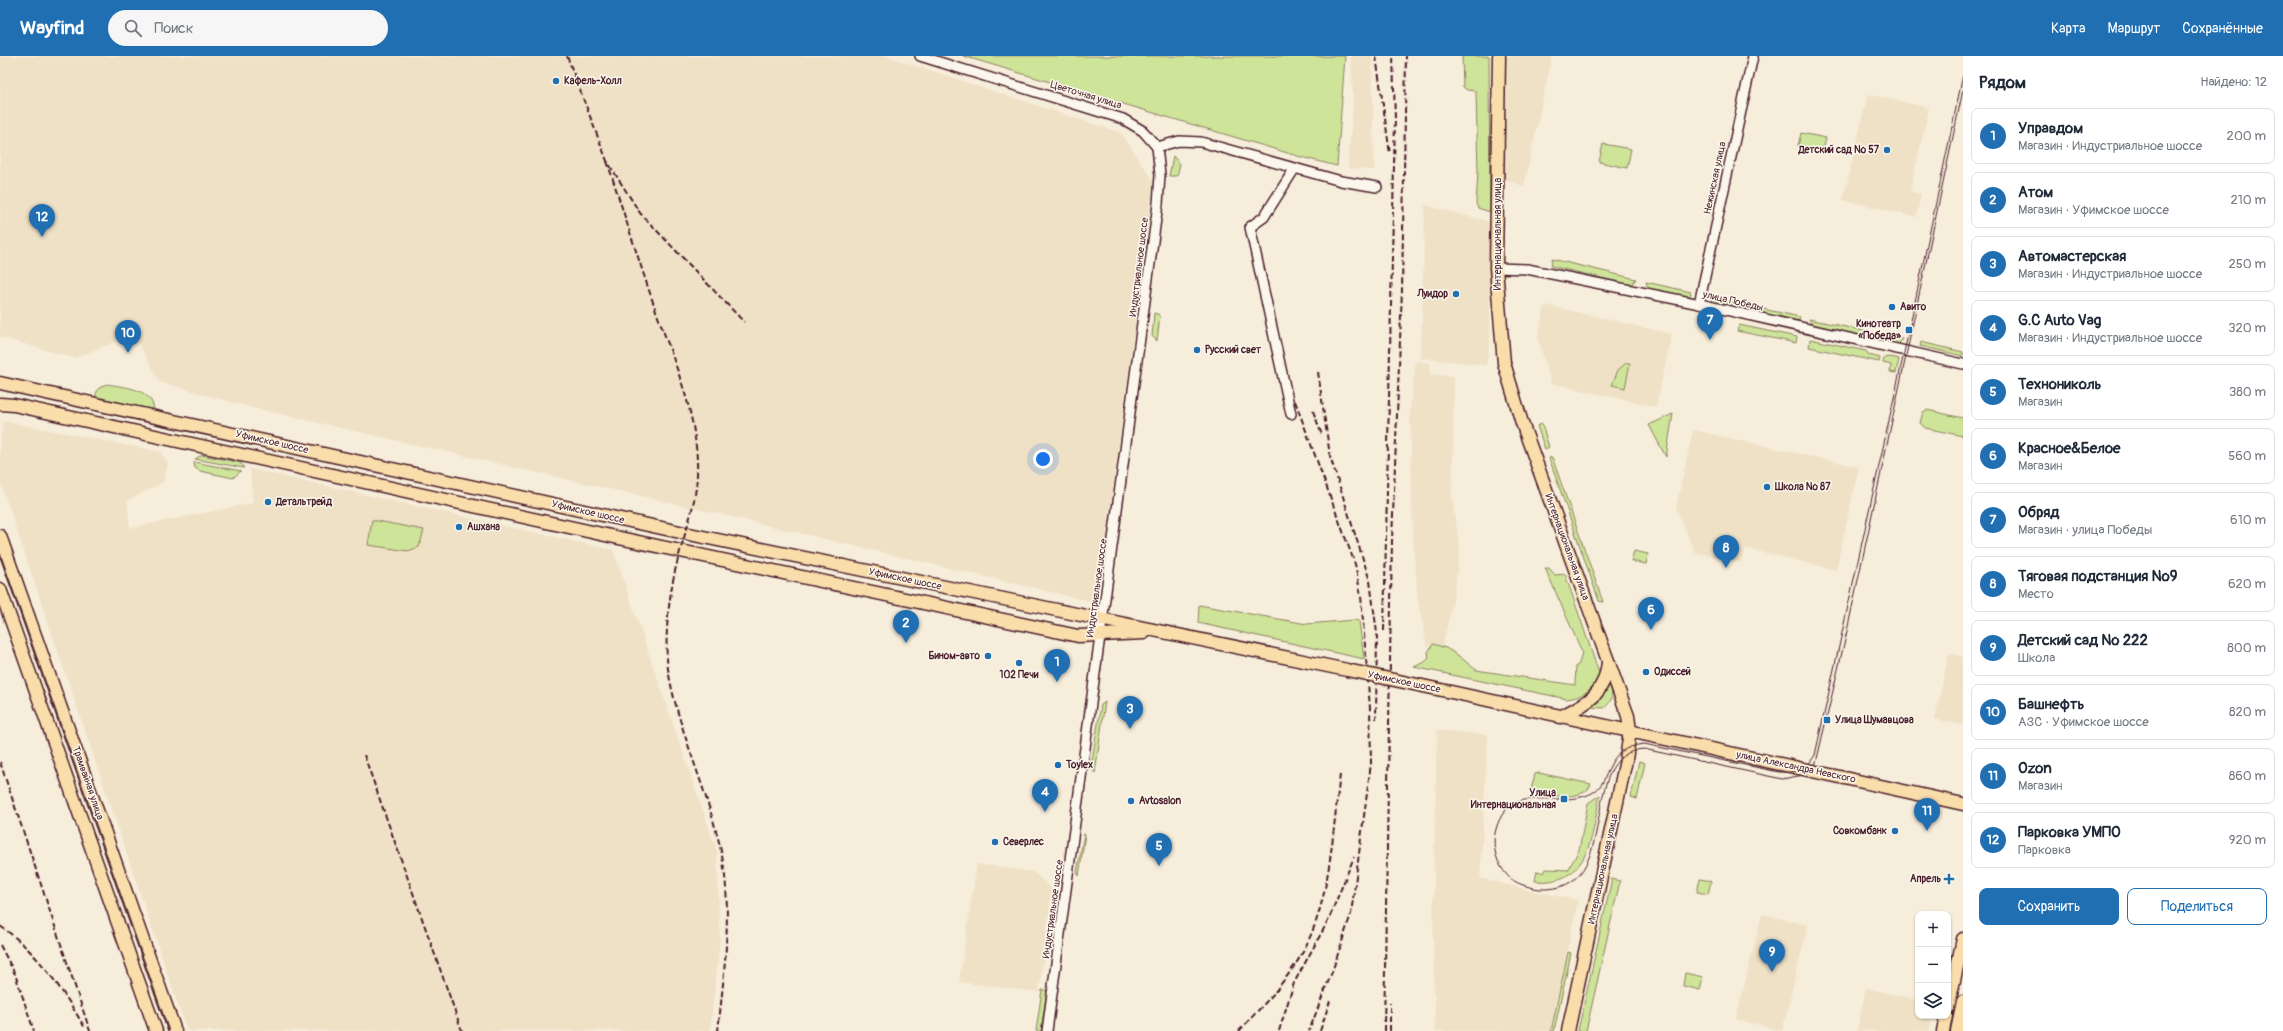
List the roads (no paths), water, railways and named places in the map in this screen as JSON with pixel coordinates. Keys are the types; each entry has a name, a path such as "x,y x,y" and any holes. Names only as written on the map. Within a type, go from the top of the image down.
{"main road":[{"name":"Интернациональная улица","path":"1499,56 1496,268 1504,363 1522,423 1628,716 1630,730 1626,760 1568,1031"},
{"name":"Уфимское шоссе","path":"0,383 687,534 1103,620 1178,633 1560,717 1630,730"},
{"name":"Уфимское шоссе","path":"0,404 14,405 260,458 688,554 1078,636 1102,634 1178,633"},
{"name":"Трамвайная улица","path":"0,536 175,1031"},
{"name":"Трамвайная улица","path":"0,588 156,1031"},
{"path":"1560,717 1579,708 1596,695 1606,675 1608,662"},
{"name":"улица Александра Невского","path":"1630,730 1963,804"},
{"path":"1951,994 1963,939"},
{"path":"1957,1031 1963,1002"},
{"path":"1943,1031 1945,1019"}],"street":[{"name":"Цветочная улица","path":"920,56 1123,118 1143,131 1158,147"},
{"name":"Нежинская улица","path":"1699,304 1753,56"},
{"path":"1158,147 1179,141 1201,142 1341,181 1377,187"},
{"name":"Индустриальное шоссе","path":"1047,1031 1102,634 1158,204 1160,175 1158,147"},
{"path":"1291,414 1250,226 1264,217 1295,168"},
{"name":"улица Победы","path":"1496,268 1527,269 1699,304 1963,364"}],"tram line":[{"path":"1963,75 1909,330 1815,755 1812,760 1800,770 1779,772 1644,744 1630,747 1621,752 1614,759 1599,788 1592,793 1579,798 1522,800 1511,806 1502,816 1494,839 1496,856 1503,871 1517,883 1540,889 1567,884 1583,869 1592,848 1603,796 1610,773 1623,756 1644,749 1782,779 1804,775 1816,763 1847,631 1963,90"},
{"path":"0,553 169,1031"}],"railway":[{"path":"567,56 607,161 640,213 744,322"},
{"path":"1376,56 1390,154"},
{"path":"1384,631 1395,119 1393,56"},
{"path":"1384,1031 1392,540 1402,290 1406,56"},
{"path":"607,161 656,311 678,371 690,412 697,454 697,475 692,509 674,575 669,603 667,663 680,719 709,807 721,851 725,873 727,918 726,941 718,1031"},
{"path":"1318,372 1330,456 1370,581 1377,633 1376,719"},
{"path":"1295,401 1355,564 1361,596 1370,708 1371,763 1351,914 1332,972 1309,1031"},
{"path":"1313,411 1322,435"},
{"path":"364,755 462,1031"},
{"path":"0,762 90,1031"},
{"path":"1275,992 1300,957 1318,914 1329,868 1340,775"},
{"path":"1279,1031 1294,983 1328,921 1354,857"},
{"path":"0,926 26,947 48,972 85,1028"},
{"path":"0,945 15,974 34,1031"},
{"path":"1239,1031 1278,989"},
{"path":"1320,1031 1330,1001"},
{"path":"1390,1003 1390,1031"}],"place":[{"name":"Кафель-Холл","path":"556,81"},
{"name":"Детский сад № 57","path":"1887,150"},
{"name":"Парковка УМПО","path":"42,237"},
{"name":"Луидор","path":"1456,294"},
{"name":"Авито","path":"1892,307"},
{"name":"Кинотеатр «Победа»","path":"1909,330"},
{"name":"Обряд","path":"1710,340"},
{"name":"Русский свет","path":"1197,350"},
{"name":"Башнефть","path":"128,353"},
{"name":"Школа № 87","path":"1767,487"},
{"name":"Детальтрейд","path":"268,502"},
{"name":"Ашхана","path":"459,527"},
{"name":"Тяговая подстанция №9","path":"1726,568"},
{"name":"Красное&Белое","path":"1651,630"},
{"name":"Атом","path":"906,643"},
{"name":"Бином-авто","path":"988,656"},
{"name":"102 Печи","path":"1019,663"},
{"name":"Одиссей","path":"1646,672"},
{"name":"Управдом","path":"1057,682"},
{"name":"Улица Шумавцова","path":"1827,720"},
{"name":"Автомастерская","path":"1130,729"},
{"name":"Toylex","path":"1058,765"},
{"name":"Улица Интернациональная","path":"1564,799"},
{"name":"Avtosalon","path":"1131,801"},
{"name":"G.C Auto Vag","path":"1045,812"},
{"name":"Совкомбанк","path":"1895,831"},
{"name":"Ozon","path":"1927,831"},
{"name":"Северлес","path":"995,842"},
{"name":"Технониколь","path":"1159,866"},
{"name":"Апрель","path":"1949,879"},
{"name":"Детский сад № 222","path":"1772,972"}]}
